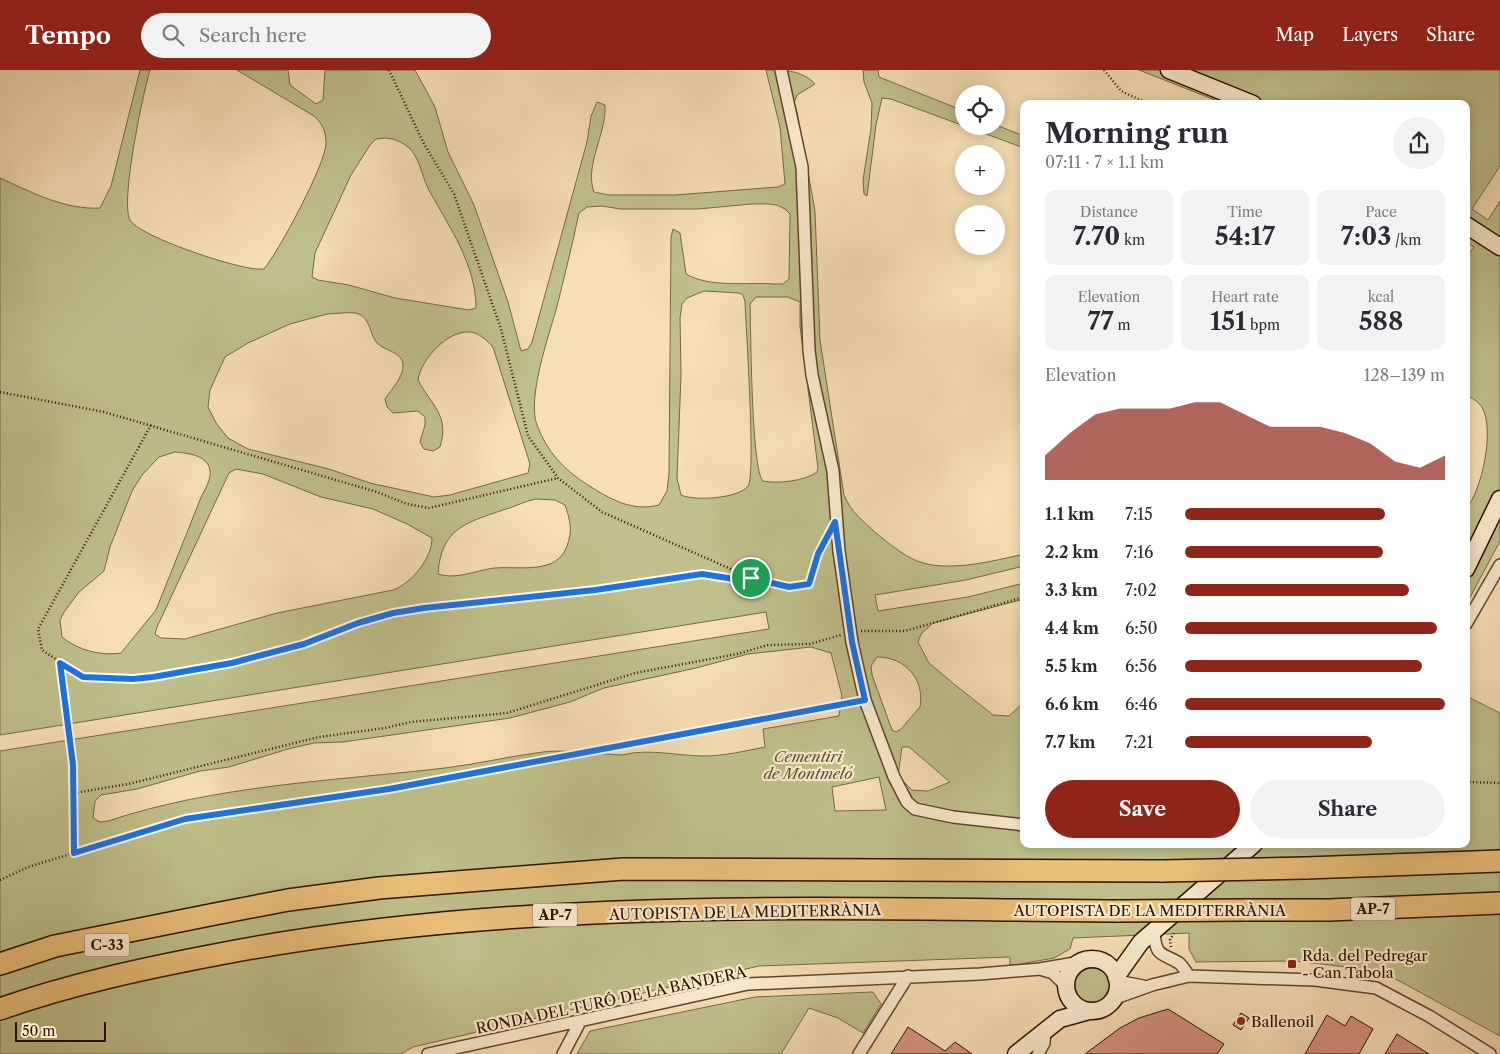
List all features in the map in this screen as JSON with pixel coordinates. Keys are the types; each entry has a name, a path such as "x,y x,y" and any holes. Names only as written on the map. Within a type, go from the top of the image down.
{"highway":[{"path":"0,964 55,946 288,900 379,888 623,869 1163,870 1306,868 1500,861"},
{"name":"AUTOPISTA DE LA MEDITERRÀNIA","path":"0,1009 25,1000 151,968 262,946 339,933 471,919 610,913 780,910 1348,910 1500,903"},
{"name":"C-33","path":"0,978 215,914"}],"street":[{"path":"781,70 802,167 809,350 812,375 833,471 835,522 839,551 852,635 865,700 894,777 907,802 915,808 953,818 1020,826"},
{"path":"1169,70 1243,100"},
{"path":"1470,228 1500,247"},
{"path":"1488,522 1500,489"},
{"path":"1470,560 1500,498"},
{"path":"1470,617 1500,565"},
{"path":"1117,979 1135,948 1249,848"},
{"path":"1154,932 1158,950 1165,958 1181,964 1189,976"},
{"path":"1060,1019 1068,973 1080,962 1099,960 1135,948"},
{"path":"1099,960 1110,966 1117,979 1117,990 1113,999"},
{"name":"RONDA DEL TURÓ DE LA BANDERA","path":"428,1054 748,984 1040,969 1080,962"},
{"path":"1040,969 1053,973 1074,1004 1089,1011"},
{"path":"859,1054 908,976"},
{"path":"1014,1053 1060,1019 1103,1008 1113,999 1152,985 1189,976 1324,981 1376,988 1429,1016 1490,1054"},
{"path":"1117,979 1136,986 1152,985"},
{"path":"563,1054 580,1022"},
{"path":"1038,1054 1044,1043 1045,1029"}],"path":[{"path":"389,70 422,142 454,194 501,329 528,436 558,478 602,512 751,578 789,587 809,584 818,554 835,522"},
{"path":"1104,70 1121,91 1140,100"},
{"path":"0,392 104,412 245,452 323,478 377,492 407,504 429,508 558,478"},
{"path":"151,426 38,629 42,650 83,677 133,679 232,663 304,644 358,623 409,610 595,590 702,574 734,579 751,578"},
{"path":"74,793 128,784 319,737 385,728 411,722 507,713 635,673 736,654 768,645 810,644 852,635 905,631 1020,598"},
{"path":"60,663 73,765 74,853"},
{"path":"0,880 28,867 185,819 389,789 865,700"},
{"path":"1470,782 1500,783"}],"green space":[{"name":"Cementiri de Montmeló","path":"140,70 150,70 130,171 128,209 130,220 137,227 151,235 210,258 246,267 264,269 290,227 310,188 324,155 325,136 322,125 314,116 237,70 288,70 290,85 316,104 323,100 325,70 415,70 435,107 448,152 474,205 508,302 521,351 528,349 532,342 587,142 591,116 597,102 605,105 605,116 592,171 594,192 609,195 675,195 778,187 785,184 780,127 766,70 799,73 805,76 815,84 797,95 794,103 815,211 820,340 844,495 854,511 876,533 901,552 917,561 942,566 956,566 1020,555 1020,567 966,580 875,595 878,611 968,597 1020,584 1020,600 933,623 921,634 918,642 929,663 993,715 1009,716 1020,706 1020,848 1470,848 1470,698 1500,713 1500,1036 1381,971 1295,961 1196,962 1189,949 1189,933 1073,938 1070,949 1054,958 1015,965 1010,965 1010,957 759,966 413,1047 401,1054 0,1054 0,751 769,629 766,612 0,735 0,178 61,203 87,208 100,208 111,186","holes":["389,138 397,141 405,145 414,154 429,190 460,246 471,276 476,308 469,310 395,298 312,277 315,253 351,175 370,145 376,139","768,204 782,207 786,210 790,214 789,279 783,284 729,284 706,281 686,274 680,233 673,229 671,237 669,474 667,491 659,505 649,507 630,505 613,499 588,485 564,467 551,452 541,435 535,413 540,368 579,213 587,207 602,206 620,209 698,209","704,291 739,293 743,295 745,302 751,457 748,486 735,494 716,498 696,498 681,495 677,478 681,375 680,318 682,304 687,298","756,297 788,297 800,302 800,326 818,468 817,472 806,478 791,481 763,481 759,471 752,397 750,304","355,313 363,316 377,343 396,354 402,360 402,373 385,399 387,407 393,413 418,411 425,417 425,425 420,442 424,449 433,451 440,447 443,427 438,411 418,380 420,372 430,355 445,341 462,333 470,332 477,334 493,347 530,464 528,473 450,495 434,497 370,483 329,469 248,449 228,438 216,423 208,407 210,390 225,357 248,343 290,324 327,314","175,452 195,455 202,459 210,469 207,485 156,610 121,653 105,654 82,649 62,637 60,620 79,592 104,571 110,547 132,491 142,475 159,457","236,469 263,474 321,497 373,509 407,524 432,538 429,554 420,569 407,582 393,590 277,613 185,639 161,638 155,634 229,473","536,499 555,500 565,505 570,535 562,555 555,561 536,567 495,568 452,576 438,574 444,546 458,530 478,519","811,647 831,653 842,696 839,716 763,729 765,747 734,753 694,756 653,752 622,755 572,751 543,752 445,768 233,792 190,799 108,821 100,822 93,818 95,801 101,795 137,789 200,771 229,767 314,743 343,742 510,718 570,702 604,688 696,668 748,654","877,657 887,658 904,665 916,679 921,697 920,707 901,729 896,732 892,730 872,675 871,666","902,747 909,747 950,782 928,791 912,790 898,776","879,777 886,810 835,811 832,787"]},
{"path":"863,70 878,70 879,77 955,107 955,123 891,99 882,98 876,125 867,196 864,194 863,180 871,129 872,103 864,82"},
{"path":"1139,70 1500,70 1500,166 1472,209 1488,220 1500,201 1500,541 1470,597 1470,503 1482,474 1487,444 1487,430 1486,417 1482,407 1470,397 1470,252 1474,247 1470,244 1470,100 1215,100"},
{"path":"1005,129 1020,134 1020,147 989,135 1005,135"},
{"path":"1093,968 1100,969 1106,973 1110,979 1110,993 1106,999 1100,1003 1093,1004 1086,1003 1080,999 1076,993 1075,986 1076,979 1080,973 1086,969"},
{"path":"873,992 881,1004 863,1033 838,1018 809,1008 781,1054 577,1054 590,1031 755,997"}],"building":[{"path":"1168,1009 1224,1044 1217,1054 1085,1054 1120,1028 1139,1018"},
{"name":"Ballenoil","path":"1241,1013 1249,1018 1241,1030 1233,1025"},
{"path":"1327,1015 1345,1026 1351,1016 1373,1029 1359,1054 1305,1054"},
{"path":"908,1027 945,1051 955,1042 972,1054 891,1054"},
{"path":"1397,1034 1429,1054 1385,1054"}],"place":[{"name":"Rda. del Pedregar - Can Tabola","path":"1292,964"},
{"name":"Ballenoil","path":"1241,1021"}],"route":[{"path":"835,522 852,642 865,700 389,789 185,819 74,853 73,765 60,663 83,677 133,679 153,677 232,663 304,644 358,623 393,613 501,599 595,590 702,574 734,579 751,578 789,587 809,584 818,554 835,522"}]}
